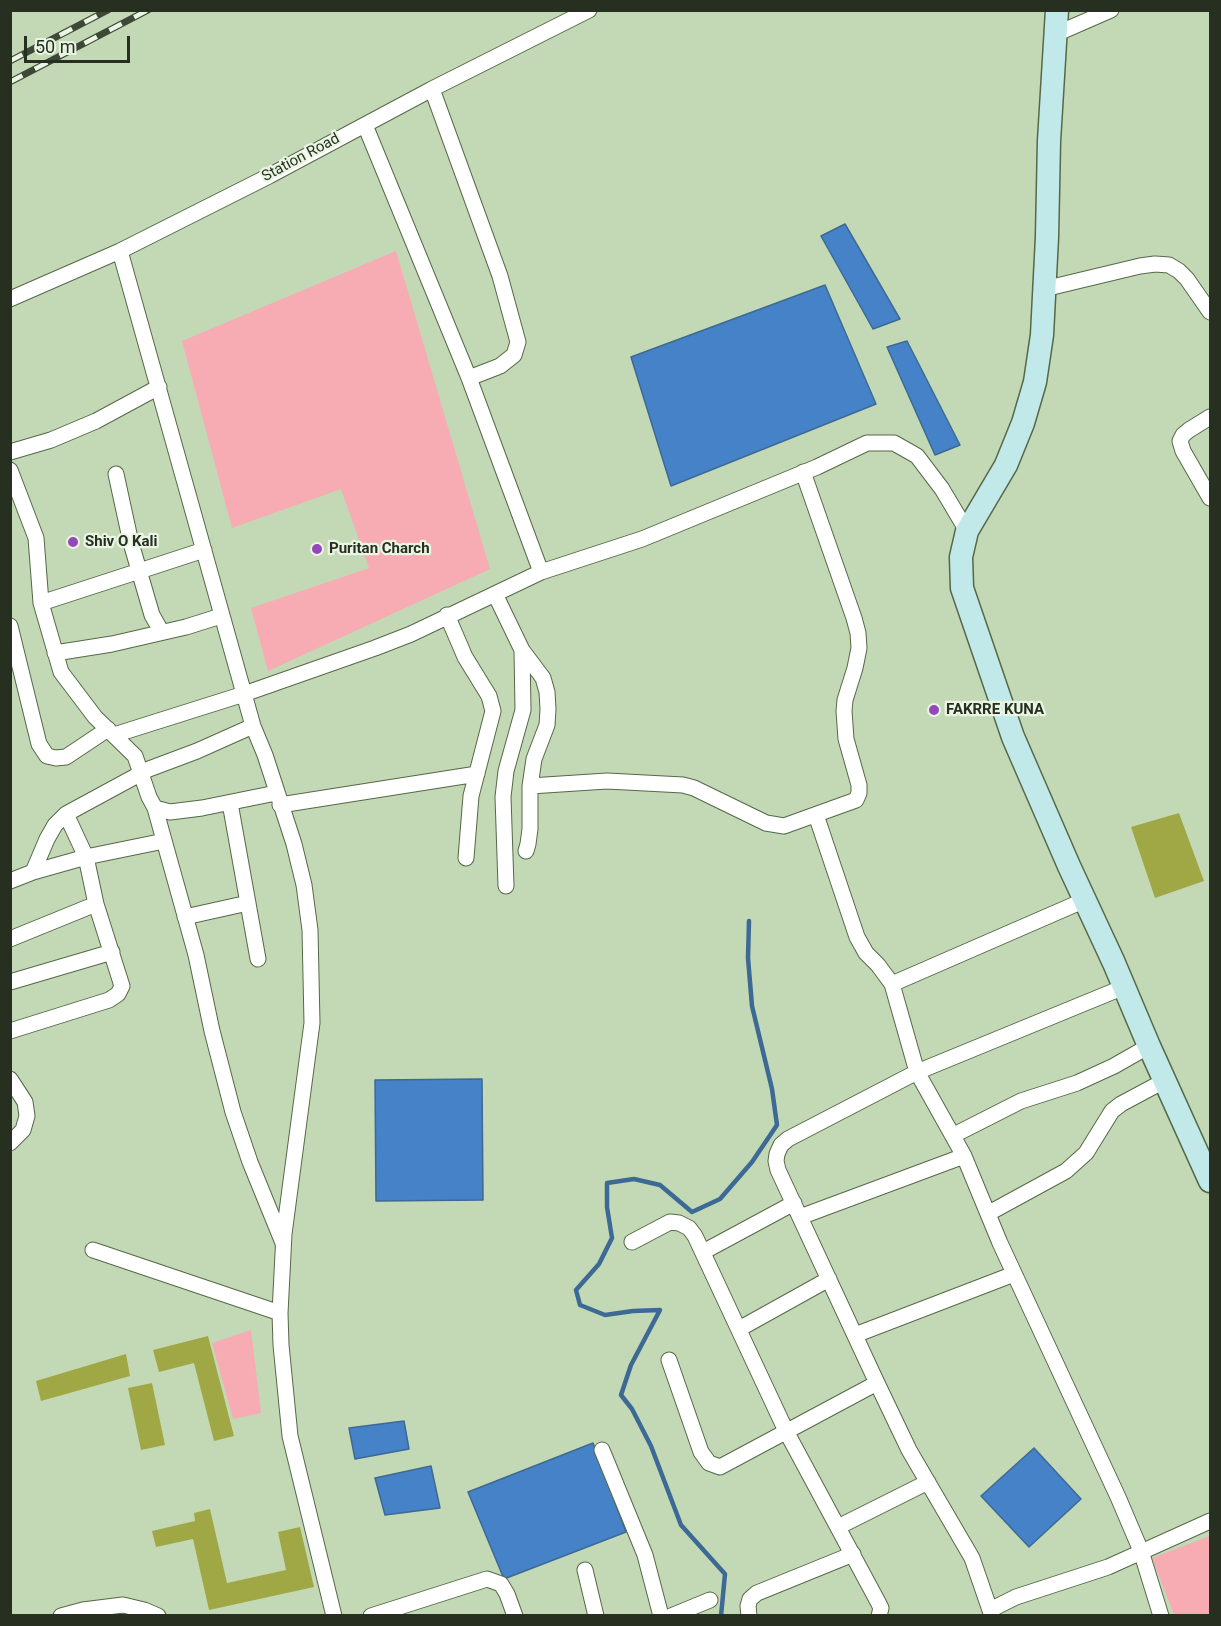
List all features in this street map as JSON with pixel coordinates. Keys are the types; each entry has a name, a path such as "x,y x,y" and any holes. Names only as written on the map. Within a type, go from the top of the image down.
{"main road":[{"path":"1057,10 1042,335 1035,382 1023,423 1006,465 967,531 961,557 962,588 1013,736 1210,1181"}],"street":[{"name":"Station Road","path":"10,299 120,251 269,176 432,88 589,10"},
{"path":"1056,34 1111,10"},
{"path":"432,88 501,276 518,342 514,355 501,366 469,378"},
{"path":"365,125 469,378 542,572"},
{"path":"120,251 253,726 265,755 294,844 304,885 310,930 312,1023 284,1246 280,1313 290,1436 334,1616"},
{"path":"1044,289 1140,266 1169,265 1188,279 1210,312"},
{"path":"10,452 51,440 96,421 159,387"},
{"path":"1210,417 1189,430 1180,441 1183,451 1210,498"},
{"path":"10,626 39,744 47,756 56,758 66,757 111,732 244,694 375,648 411,634 542,572 642,539 867,443 894,443 916,456 942,489 967,531"},
{"path":"10,470 36,538 41,603 61,672 95,717 135,756 155,808 185,917 233,1112 250,1162 284,1246"},
{"path":"530,786 607,781 683,785 694,788 766,823 784,826 856,800 859,785 846,739 844,711 859,648 854,618 803,472"},
{"path":"116,474 139,572 152,615 162,631"},
{"path":"41,603 204,550"},
{"path":"495,594 522,650 543,678 548,708 546,725 534,759 530,786 530,829 525,851"},
{"path":"447,615 465,657 489,696 493,711 468,817 466,858"},
{"path":"55,653 112,644 222,616"},
{"path":"506,886 503,797 506,771 522,710 522,650"},
{"path":"33,872 47,839 55,825 66,814 141,772 253,726"},
{"path":"155,808 170,812 477,774"},
{"path":"230,803 258,959"},
{"path":"10,1031 110,1000 118,994 122,986 96,904 86,857 66,814"},
{"path":"816,815 857,938 866,953 879,965 892,984 917,1072 964,1155 1000,1243 1141,1551 1161,1616"},
{"path":"10,881 86,857 164,841"},
{"path":"892,984 1085,900"},
{"path":"185,917 248,903"},
{"path":"10,939 96,904"},
{"path":"10,982 112,952"},
{"path":"1124,987 917,1072 788,1139 781,1145 776,1161 909,1450 972,1558 991,1613 1016,1597 1108,1567 1210,1521"},
{"path":"954,1135 1021,1101 1077,1083 1149,1046"},
{"path":"10,1079 25,1102 27,1116 23,1130 10,1143"},
{"path":"989,1213 1066,1171 1086,1153 1112,1111 1164,1081"},
{"path":"703,1252 797,1210 964,1155"},
{"path":"632,1242 670,1222 689,1228 695,1236 786,1431 881,1608 879,1616"},
{"path":"93,1251 280,1313"},
{"path":"855,1335 1014,1274"},
{"path":"739,1329 829,1279"},
{"path":"669,1360 700,1452 710,1463 720,1467 877,1383"},
{"path":"602,1450 645,1556 661,1616"},
{"path":"838,1527 928,1482"},
{"path":"749,1616 750,1599 757,1593 853,1554"},
{"path":"585,1570 596,1616"},
{"path":"371,1616 487,1580 501,1584 510,1600 515,1616"},
{"path":"671,1616 710,1600"},
{"path":"61,1616 83,1610 123,1605 158,1616"}],"shaded area":[{"path":"396,251 490,569 268,671 251,608 369,568 341,489 232,528 182,341"},
{"path":"251,1330 261,1413 233,1419 212,1343"},
{"path":"1210,1536 1210,1615 1174,1615 1152,1558"}],"water":[{"path":"845,224 900,319 873,329 821,236"},
{"path":"825,285 876,404 671,486 631,357"},
{"path":"907,341 960,445 935,455 887,347"},
{"path":"482,1079 483,1200 376,1201 375,1080"},
{"path":"404,1421 409,1449 355,1459 349,1428"},
{"path":"593,1443 626,1532 504,1579 468,1492"},
{"path":"1034,1448 1081,1499 1029,1547 981,1496"},
{"path":"431,1466 440,1508 385,1515 375,1478"}],"building":[{"path":"1179,813 1204,881 1155,898 1131,827"},
{"path":"208,1336 234,1436 214,1441 194,1363 159,1372 153,1350"},
{"path":"126,1354 130,1376 41,1401 36,1381"},
{"path":"152,1383 165,1445 141,1450 128,1388"},
{"path":"210,1509 227,1583 286,1570 278,1532 300,1527 314,1587 209,1610 193,1539 156,1547 152,1531 195,1521 194,1513"}],"waterway":[{"path":"721,1616 725,1574 681,1525 651,1446 632,1409 621,1395 631,1365 660,1310 605,1315 580,1305 576,1290 599,1264 612,1238 607,1207 607,1183 634,1179 660,1185 692,1212 720,1199 752,1162 777,1125 772,1089 752,1006 748,958 749,921"}],"railway":[{"path":"10,61 108,10"},
{"path":"10,82 148,10"}],"place":[{"name":"Shiv O Kali","path":"73,542"},
{"name":"Puritan Charch","path":"317,549"},
{"name":"FAKRRE KUNA","path":"934,710"}]}
